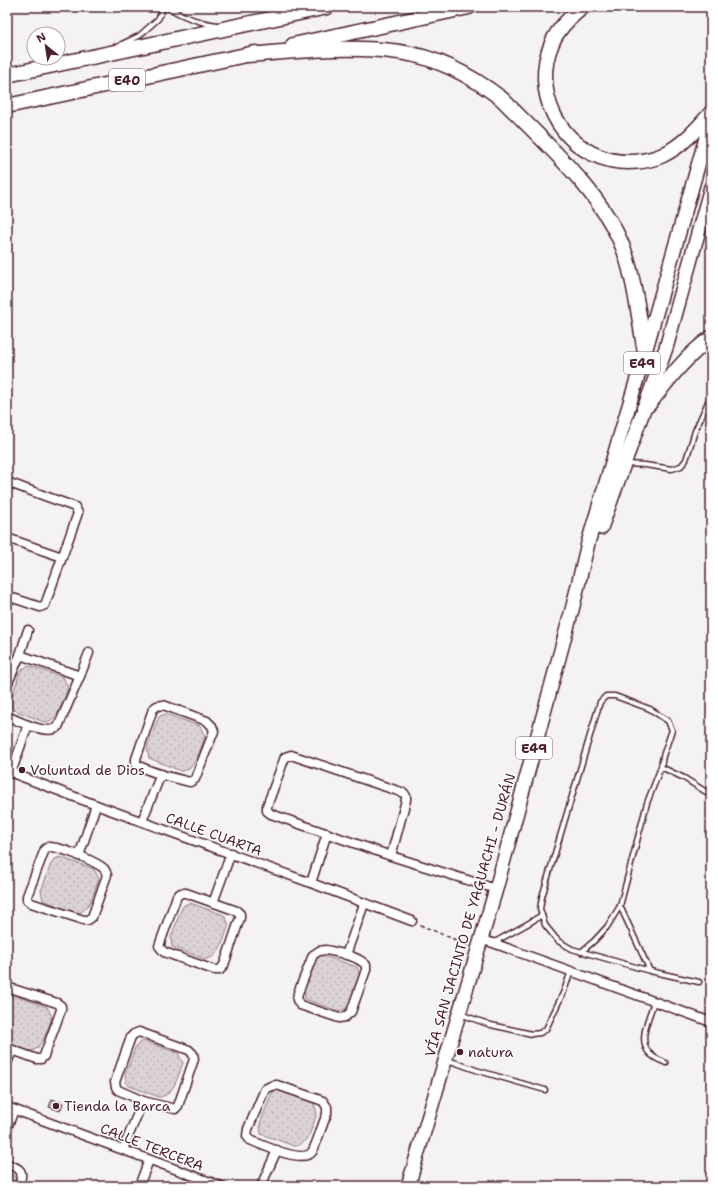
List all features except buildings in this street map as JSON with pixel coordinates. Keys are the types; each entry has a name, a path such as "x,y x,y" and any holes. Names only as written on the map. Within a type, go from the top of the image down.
{"highway":[{"name":"E40","path":"7,75 327,7"},
{"name":"E40","path":"7,106 469,7"},
{"path":"583,7 574,14 558,32 547,56 545,71 546,91 552,113 562,130 576,144 590,154 605,159 622,162 645,161 662,155 682,143 711,113"},
{"path":"247,54 330,49 399,52 425,58 451,67 488,88 502,99 584,183 610,221 624,250 630,267 645,352"},
{"path":"644,408 649,404 683,362 711,338"}],"main road":[{"name":"VÍA SAN JACINTO DE YAGUACHI - DURÁN","path":"408,1186 460,1014 484,944 496,889 588,543 645,352 711,120"},
{"name":"VÍA SAN JACINTO DE YAGUACHI - DURÁN","path":"572,606 666,348 711,187"}],"street":[{"path":"7,482 75,507 78,513 45,606 40,607 7,596"},
{"path":"7,538 62,557"},
{"path":"7,685 20,655 28,630"},
{"path":"7,716 28,725 51,731 55,730 58,727 89,653"},
{"path":"20,655 80,676"},
{"path":"163,705 207,721 212,726 214,731 195,778 190,782 161,774 140,767 136,764 136,759 153,709 157,706 163,705"},
{"path":"9,772 28,725"},
{"path":"391,856 406,800 404,793 298,758 286,756 283,760 266,806 267,811 271,814 391,856 496,889"},
{"name":"CALLE CUARTA","path":"9,772 231,853 412,922"},
{"path":"142,821 161,774"},
{"path":"79,856 96,805"},
{"path":"311,883 327,833"},
{"path":"48,847 53,847 79,856 106,870 107,875 92,917 88,920 84,920 31,903 27,900 27,896 45,850 48,847"},
{"path":"213,903 231,853"},
{"path":"186,893 213,903 237,911 240,914 224,966 220,970 214,970 161,950 159,946 177,896 186,893"},
{"path":"346,955 364,904"},
{"path":"484,944 571,971 711,1022"},
{"path":"326,950 346,955 366,964 366,970 351,1012 346,1017 339,1018 300,1005 297,1000 298,992 313,955 319,951 326,950"},
{"path":"7,987 57,1003 61,1006 61,1010 44,1056 41,1059 37,1059 10,1049 7,1062"},
{"path":"139,1032 189,1050 193,1054 194,1059 178,1106 175,1109 143,1101 118,1090 116,1087 116,1082 131,1037 139,1032"},
{"path":"271,1086 277,1086 323,1101 327,1107 327,1114 311,1152 305,1156 299,1156 276,1150 250,1140 247,1136 248,1129 265,1089 271,1086"},
{"path":"123,1149 143,1101"},
{"path":"7,1128 11,1108"},
{"name":"CALLE TERCERA","path":"11,1108 221,1186"},
{"path":"261,1186 276,1150"},
{"path":"139,1186 148,1160"},
{"path":"7,1164 18,1168 22,1172 19,1186"}],"lane":[{"path":"101,55 139,36 158,19 165,7 180,15 207,24 235,26"},
{"path":"624,464 645,465 672,470 680,466 686,460 695,432 711,395"},
{"path":"581,952 594,941 606,927 620,906 647,802 661,767 663,756 672,730 668,721 650,709 615,696 606,696 600,702 542,897 540,909 545,925 558,941 572,949 581,952 650,971 699,982"},
{"path":"661,767 684,778 711,795"},
{"path":"620,906 650,971"},
{"path":"484,944 529,923 542,914"},
{"path":"460,1014 491,1025 532,1034 540,1033 546,1029 564,991 571,971"},
{"path":"654,1002 644,1036 646,1048 653,1057 666,1064"},
{"path":"446,1059 476,1070 545,1090"}],"path":[{"path":"412,922 484,944"}],"shaded area":[{"path":"29,666 63,677 68,688 60,710 49,721 44,722 12,709 11,700 20,672"},
{"path":"166,714 200,726 205,737 197,758 186,770 181,771 149,758 147,748 157,721 160,716"},
{"path":"60,857 94,869 99,879 91,900 80,912 75,913 43,900 41,891 51,864 55,859"},
{"path":"190,903 224,915 229,925 221,946 210,958 205,959 172,947 171,937 181,910 184,905"},
{"path":"322,955 357,967 361,978 353,999 343,1010 338,1011 305,999 304,989 314,962 317,957"},
{"path":"13,995 47,1007 52,1017 41,1044 33,1051 28,1051 7,1043 7,998"},
{"path":"144,1041 178,1053 183,1063 175,1084 164,1096 159,1097 127,1085 125,1075 135,1048 139,1043"},
{"path":"279,1090 313,1102 317,1113 310,1134 299,1145 294,1146 261,1134 260,1124 270,1097 273,1092"},
{"path":"7,1172 15,1177 17,1186 7,1186"}],"waterway":[{"path":"7,13 9,7"}],"place":[{"name":"Voluntad de Dios","path":"22,770"},
{"name":"natura","path":"460,1052"},
{"name":"Tienda la Barca","path":"56,1106"}]}
